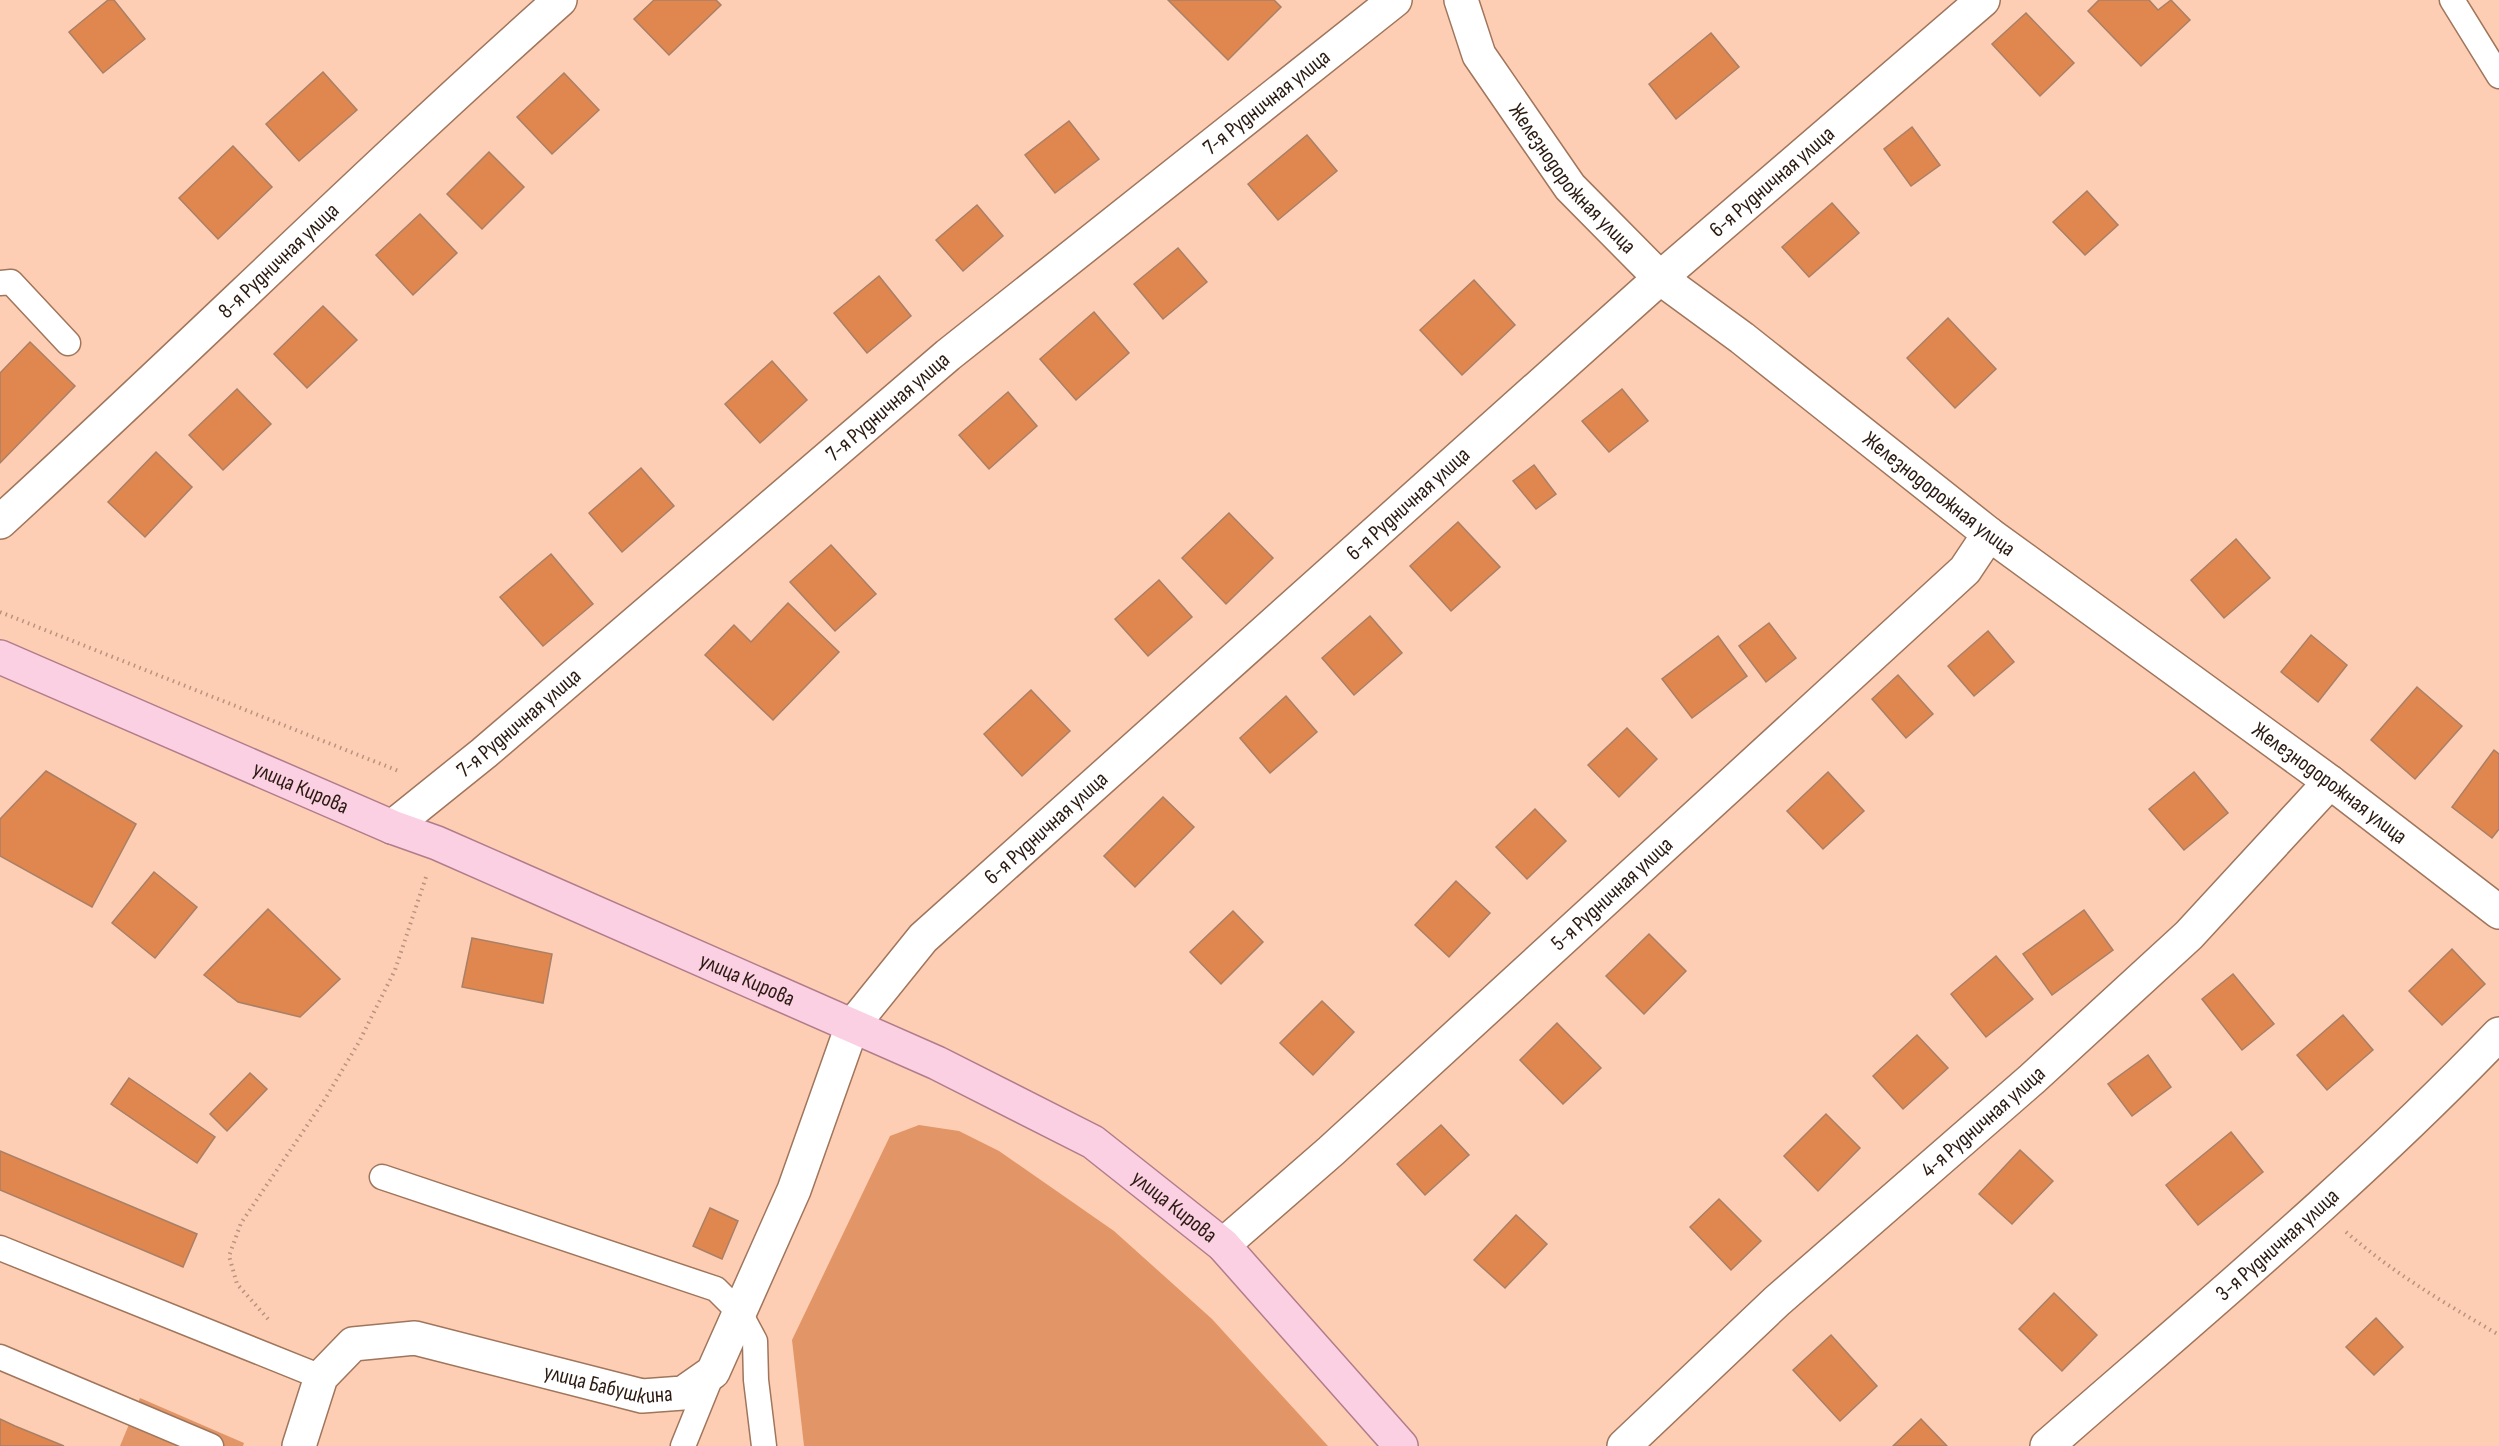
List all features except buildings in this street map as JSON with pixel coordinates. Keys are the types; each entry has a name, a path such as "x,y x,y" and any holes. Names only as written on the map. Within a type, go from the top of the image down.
{"main road":[{"name":"улица Кирова","path":"0,657 392,827 437,843 937,1063 1093,1142 1223,1245 1401,1446"}],"street":[{"name":"8-я Рудничная улица","path":"0,522 111,420 342,198 560,0"},
{"name":"7-я Рудничная улица","path":"392,827 441,788 948,355 1395,0"},
{"name":"Железнодорожная улица","path":"1461,0 1479,54 1570,187 1660,279 1742,338 1989,534 2330,783 2499,912"},
{"name":"6-я Рудничная улица","path":"852,1026 923,938 1660,279 1983,0"},
{"name":"5-я Рудничная улица","path":"1223,1245 1331,1151 1965,570 1989,534"},
{"name":"4-я Рудничная улица","path":"1624,1446 1777,1301 2032,1079 2189,934 2330,783"},
{"path":"713,1372 794,1190 852,1026"},
{"name":"3-я Рудничная улица","path":"2047,1446 2318,1208 2435,1101 2499,1034"},
{"name":"улица Бабушкина","path":"299,1446 321,1377 353,1344 415,1338 642,1396 683,1393 713,1372"}],"lane":[{"path":"2452,0 2499,76"},
{"path":"0,284 11,282 68,343"},
{"path":"382,1177 716,1289 740,1313 754,1341 764,1446"},
{"path":"0,1248 321,1377"},
{"path":"0,1357 210,1446"},
{"path":"683,1446 713,1372"}],"path":[{"path":"0,612 441,788"},
{"path":"275,1326 237,1284 229,1256 241,1223 326,1098 364,1032 395,970 437,843"},
{"path":"2318,1208 2375,1257 2430,1295 2499,1335"}],"shaded area":[{"path":"919,1125 959,1131 999,1151 1114,1231 1212,1319 1328,1446 804,1446 792,1340 890,1136"},
{"path":"140,1398 244,1443 243,1446 120,1446"}]}
